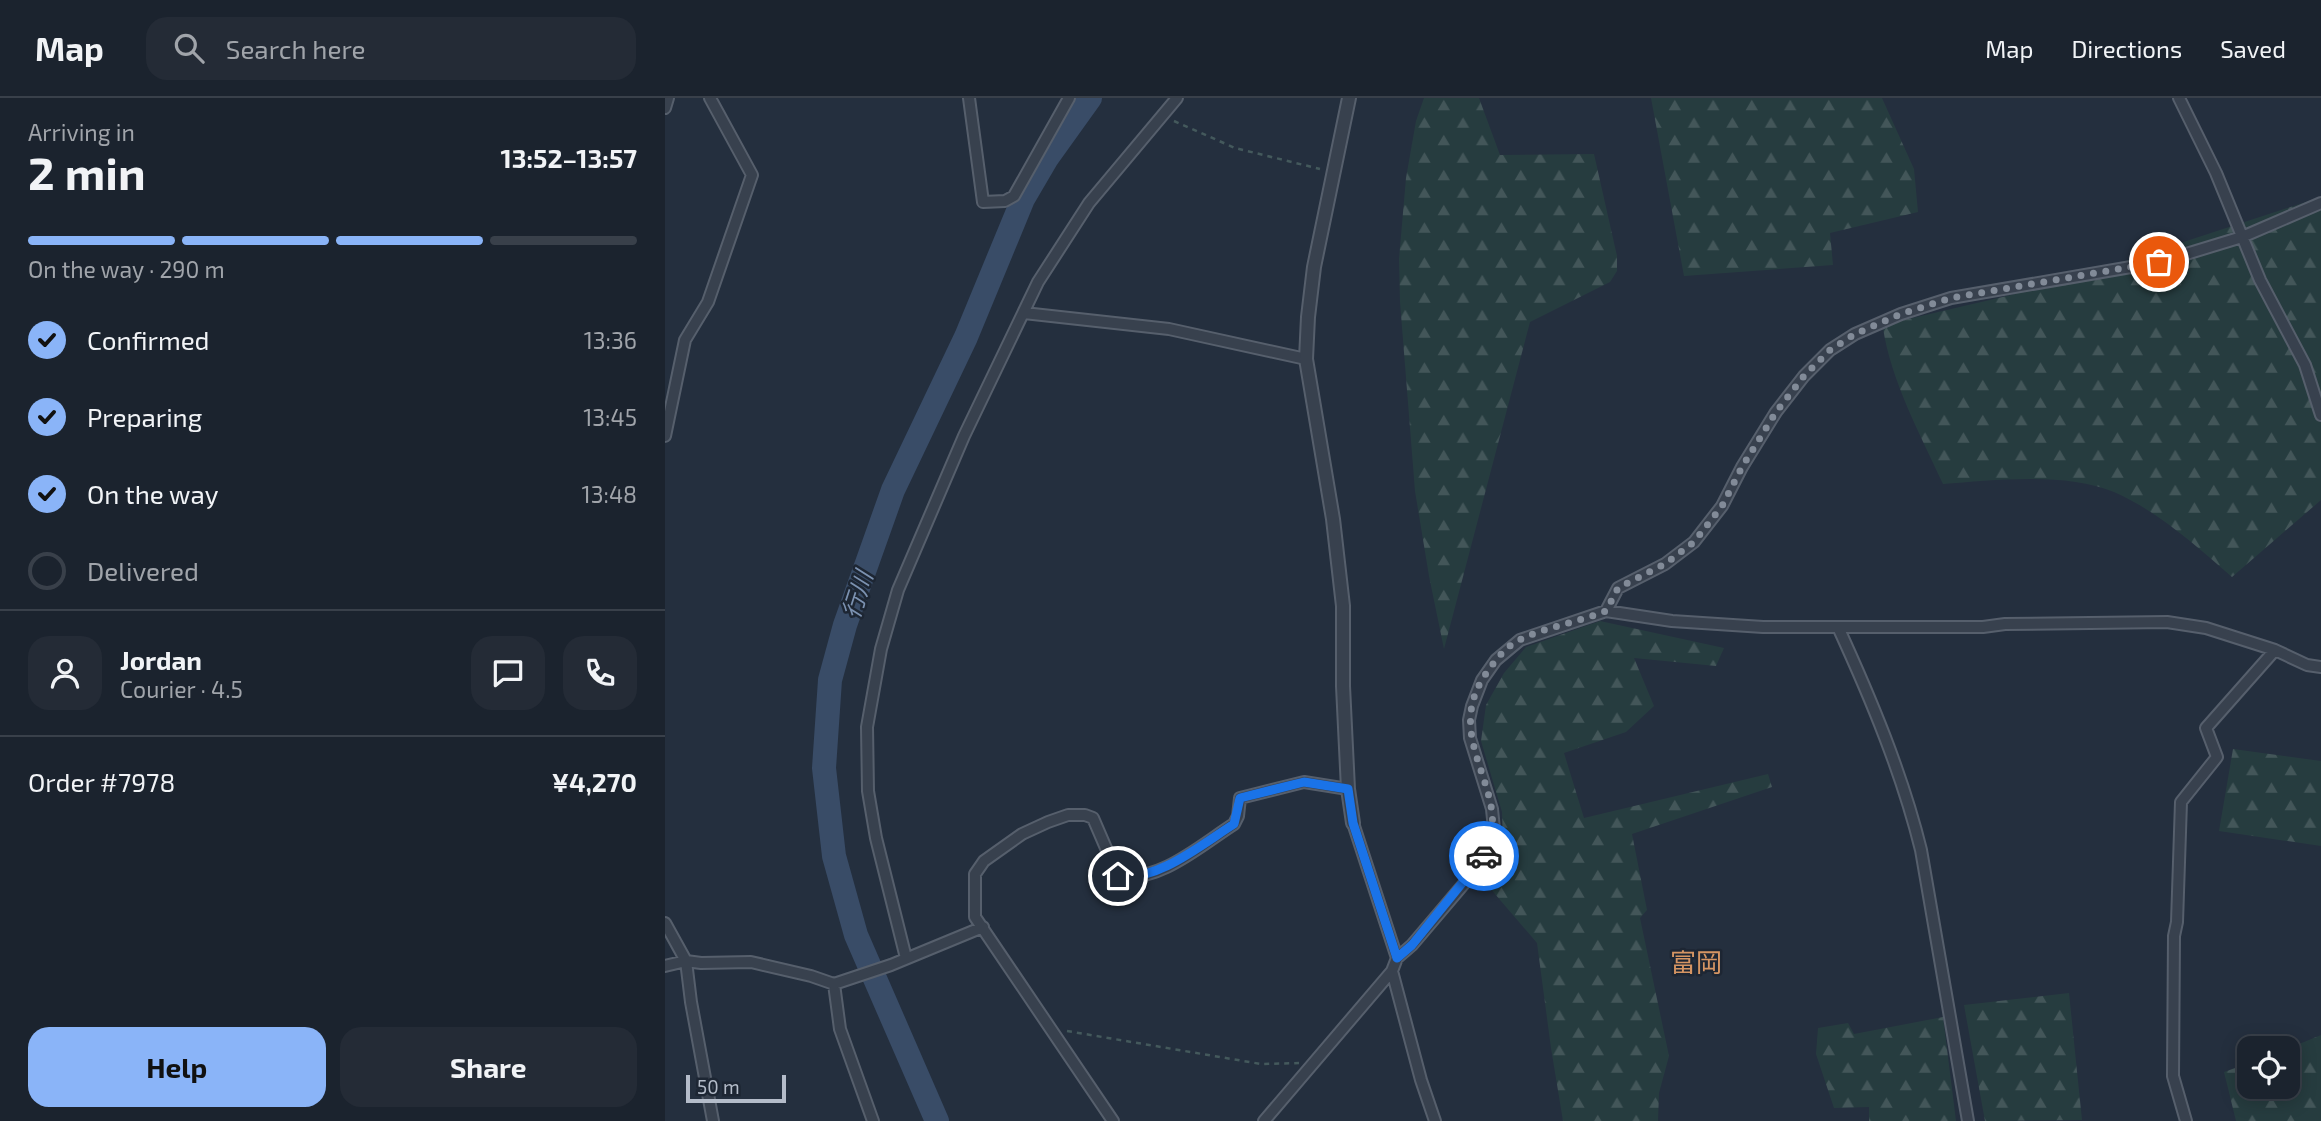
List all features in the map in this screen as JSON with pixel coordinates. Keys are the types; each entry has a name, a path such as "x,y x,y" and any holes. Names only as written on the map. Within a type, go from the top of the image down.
{"street":[{"path":"665,108 668,98"},
{"path":"665,436 685,340 708,302 752,175 710,98"},
{"path":"969,98 983,202 1005,201 1014,196 1069,98"},
{"path":"907,958 876,838 868,791 867,727 881,649 898,590 964,436 1038,282 1089,203 1177,98"},
{"path":"1349,98 1314,267 1306,359 1333,519 1343,606 1343,686 1348,789 1353,823 1397,958"},
{"path":"2179,98 2215,173 2260,280 2305,365 2321,415"},
{"path":"1606,611 1618,588 1665,564 1694,542 1722,506 1776,412 1804,376 1830,350 1855,334 1901,314 1951,298 2159,262 2242,237 2321,203"},
{"path":"1024,313 1169,329 1306,359"},
{"path":"1265,1121 1392,971 1397,958 1412,945 1481,862 1494,829 1492,809 1471,738 1469,720 1482,680 1496,660 1520,640 1606,611 1672,621 1763,627 1983,627 2005,624 2167,622 2206,628 2275,650 2307,665 2321,667"},
{"path":"1838,627 1887,742 1913,820 1928,890 1968,1121"},
{"path":"2186,1121 2173,1076 2174,936 2177,922 2181,802 2217,757 2206,728 2275,650"},
{"path":"1113,1121 975,917 975,874 984,861 1000,848 1048,821 1068,815 1085,815 1093,818 1118,876 1139,877 1170,864 1234,824 1240,798 1304,782 1348,789"},
{"path":"665,923 686,961 697,1041 713,1121"},
{"path":"665,966 686,961 701,964 751,962 837,983 891,965 983,927"},
{"path":"1392,971 1421,1080 1435,1121"},
{"path":"837,983 840,1029 873,1121"}],"path":[{"path":"1162,116 1235,148 1334,173"},
{"path":"1050,1028 1261,1064 1313,1064"}],"green space":[{"path":"1424,98 1479,98 1500,155 1594,154 1617,256 1617,271 1610,282 1530,322 1444,649 1415,491 1400,302 1399,259 1406,178 1416,121"},
{"path":"1651,98 1882,98 1914,169 1918,212 1830,233 1833,265 1684,276"},
{"path":"2321,197 2321,500 2232,577 2161,519 2114,492 2095,486 2052,480 1943,484 1893,368 1883,328 1887,324 2011,295 2104,268"},
{"path":"1600,621 1724,648 1716,666 1634,658 1654,706 1626,732 1564,753 1584,818 1768,774 1772,787 1632,834 1647,910 1640,918 1669,1056 1659,1093 1658,1121 1563,1121 1537,943 1483,880 1503,846 1502,812 1481,741 1486,705 1504,673 1526,647"},
{"path":"2233,749 2321,761 2321,846 2219,831"},
{"path":"2069,993 2082,1120 1985,1121 1964,1005"},
{"path":"1943,1017 1956,1121 1869,1121 1869,1107 1834,1108 1816,1054 1818,1028 1848,1023 1854,1034"},
{"path":"2321,1035 2321,1121 2236,1121 2224,1072 2237,1067 2237,1099 2300,1099 2300,1044"}],"waterway":[{"name":"行川","path":"937,1121 856,935 834,856 824,768 830,680 845,625 893,490 966,337 1023,199 1047,158 1090,98"}],"way so far":[{"path":"1484,856 1494,829 1492,809 1471,738 1469,720 1482,680 1509,647 1520,640 1606,611 1618,588 1665,564 1694,542 1722,506 1776,412 1804,376 1830,350 1855,334 1901,314 1951,298 2159,262"}],"district":[{"name":"富岡","path":"1696,963"}],"route":[{"path":"1118,876 1130,878 1151,873 1234,824 1240,798 1304,782 1348,789 1353,823 1397,958 1412,945 1484,856"}]}
